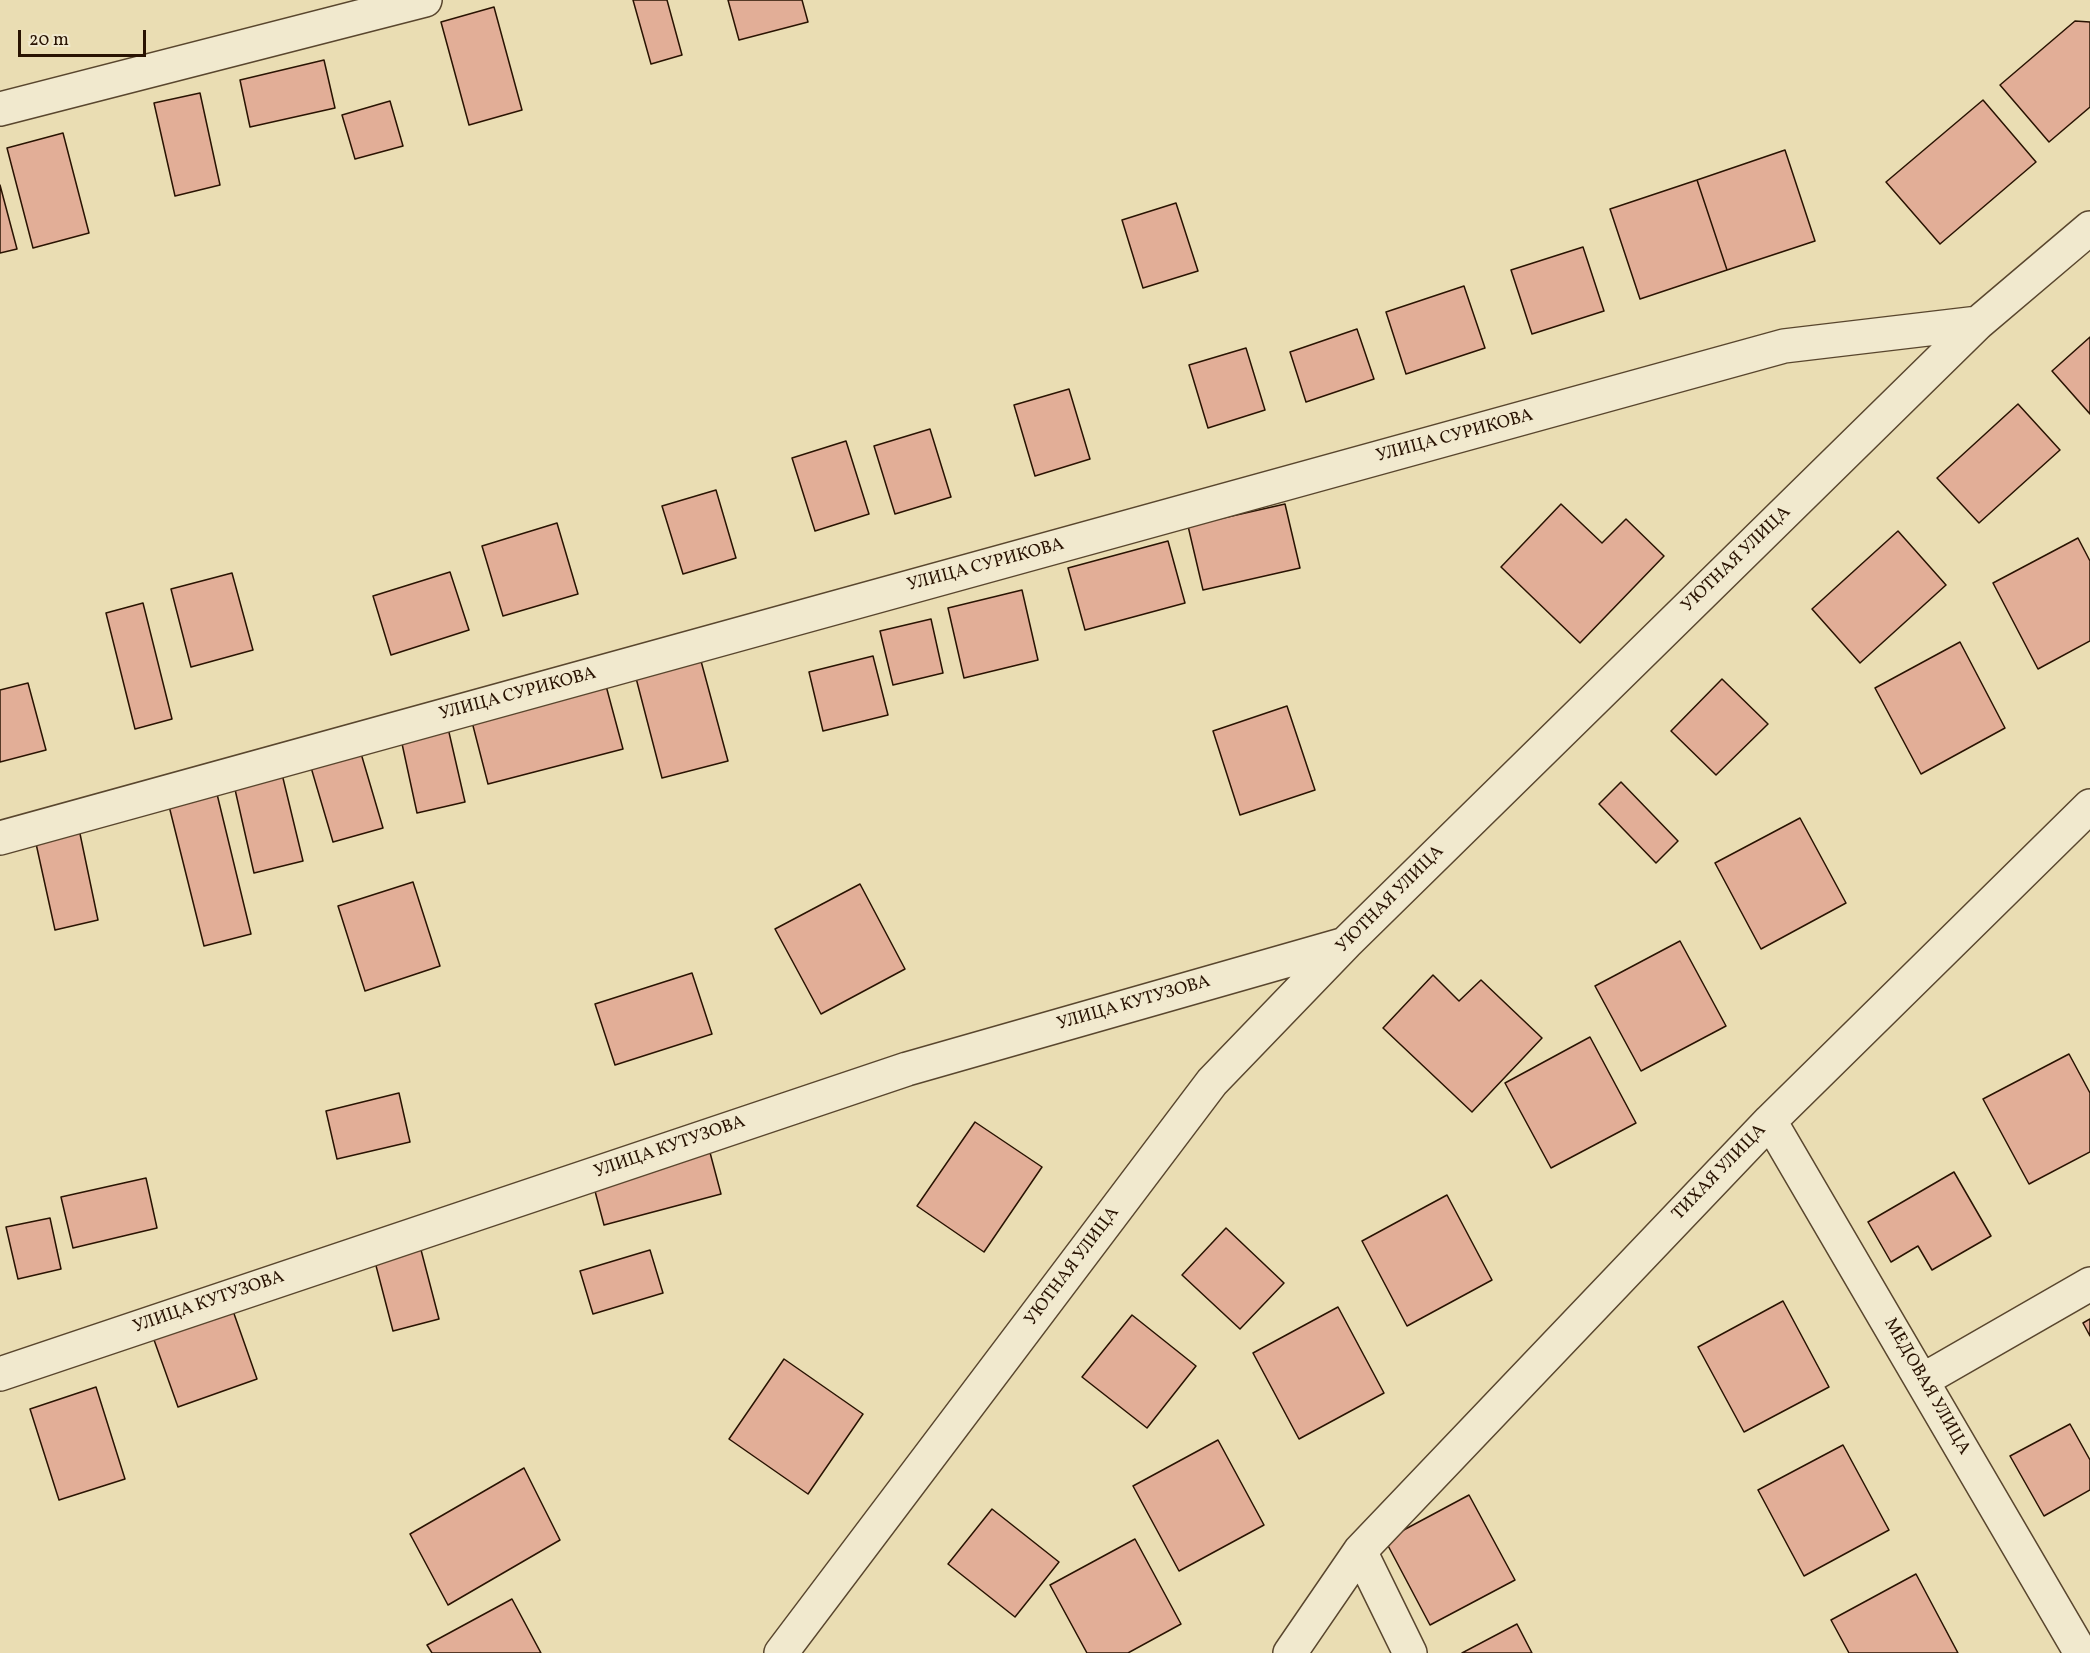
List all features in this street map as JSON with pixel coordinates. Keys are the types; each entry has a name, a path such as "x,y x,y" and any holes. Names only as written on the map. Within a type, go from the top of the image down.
{"street":[{"path":"0,109 425,0"},
{"name":"УЮТНАЯ УЛИЦА","path":"781,1653 1212,1082 1347,943 1978,323 2090,228"},
{"name":"УЛИЦА СУРИКОВА","path":"0,838 1784,346 1978,323"},
{"name":"ТИХАЯ УЛИЦА","path":"1290,1653 1360,1551 1770,1121 2090,806"},
{"name":"УЛИЦА КУТУЗОВА","path":"0,1374 907,1069 1347,943"},
{"name":"МЕДОВАЯ УЛИЦА","path":"1770,1121 2081,1653"},
{"path":"1923,1380 2090,1284"},
{"path":"1360,1551 1410,1653"}],"building":[{"path":"633,0 667,0 682,55 651,64"},
{"path":"728,0 802,0 808,22 739,40"},
{"path":"494,7 522,110 469,125 441,22"},
{"path":"2075,21 2090,22 2090,107 2049,142 2000,85"},
{"path":"324,60 335,108 250,127 240,80"},
{"path":"200,93 220,185 175,196 154,103"},
{"path":"1983,100 2036,162 1940,244 1886,182"},
{"path":"390,101 403,146 355,159 342,115"},
{"path":"63,133 89,233 33,248 7,148"},
{"path":"1785,150 1815,241 1727,270 1697,180"},
{"path":"1697,180 1727,270 1640,299 1610,209"},
{"path":"0,185 17,249 0,253"},
{"path":"1176,203 1198,271 1143,288 1122,220"},
{"path":"1583,247 1604,311 1532,334 1511,270"},
{"path":"1464,286 1485,348 1406,374 1386,312"},
{"path":"1357,329 1374,379 1306,402 1290,352"},
{"path":"2090,337 2090,414 2052,371"},
{"path":"1246,348 1265,410 1208,428 1189,365"},
{"path":"1069,389 1090,459 1035,476 1014,405"},
{"path":"2018,404 2060,450 1979,523 1937,478"},
{"path":"930,429 951,497 895,514 874,446"},
{"path":"846,441 869,514 815,531 792,458"},
{"path":"716,490 736,558 683,574 662,506"},
{"path":"1285,504 1300,568 1203,590 1188,526"},
{"path":"1561,504 1602,543 1626,519 1664,556 1580,643 1501,567"},
{"path":"557,523 578,594 503,616 482,546"},
{"path":"1898,531 1946,585 1860,663 1812,609"},
{"path":"2078,538 2090,561 2090,641 2038,669 1993,583"},
{"path":"1168,541 1185,603 1085,630 1068,568"},
{"path":"450,572 469,630 391,655 373,596"},
{"path":"232,573 253,650 191,667 171,589"},
{"path":"1022,590 1038,660 964,678 948,608"},
{"path":"143,603 172,719 135,729 106,613"},
{"path":"931,619 943,673 893,685 880,631"},
{"path":"1960,642 2005,728 1921,774 1875,688"},
{"path":"873,656 888,715 823,731 809,672"},
{"path":"701,661 728,761 662,778 636,678"},
{"path":"1722,679 1768,724 1716,775 1671,731"},
{"path":"605,682 623,749 488,784 471,718"},
{"path":"28,683 46,750 0,762 0,690"},
{"path":"1287,706 1315,790 1240,815 1213,731"},
{"path":"448,728 465,802 417,813 401,739"},
{"path":"360,750 383,828 333,842 310,764"},
{"path":"282,774 303,861 254,873 234,785"},
{"path":"1621,782 1678,841 1656,863 1599,804"},
{"path":"217,794 251,934 204,946 169,806"},
{"path":"1800,818 1846,903 1761,949 1715,863"},
{"path":"79,829 98,920 55,930 35,839"},
{"path":"413,882 440,966 365,991 338,906"},
{"path":"860,884 905,969 821,1014 775,929"},
{"path":"1680,941 1726,1026 1641,1071 1595,986"},
{"path":"692,973 712,1034 615,1065 595,1004"},
{"path":"1433,975 1459,1001 1481,980 1542,1038 1472,1112 1383,1028"},
{"path":"1590,1037 1636,1123 1551,1168 1505,1083"},
{"path":"2069,1054 2090,1093 2090,1152 2029,1184 1983,1099"},
{"path":"399,1093 410,1142 337,1159 326,1111"},
{"path":"975,1122 1042,1167 984,1252 917,1206"},
{"path":"708,1145 721,1194 604,1225 591,1176"},
{"path":"1954,1172 1991,1236 1932,1270 1918,1246 1891,1262 1868,1222"},
{"path":"146,1178 157,1228 73,1248 61,1197"},
{"path":"1447,1195 1492,1280 1407,1326 1362,1241"},
{"path":"50,1218 61,1269 18,1279 6,1227"},
{"path":"1226,1228 1284,1283 1240,1329 1182,1275"},
{"path":"420,1246 439,1319 393,1331 374,1258"},
{"path":"650,1250 663,1293 593,1314 580,1271"},
{"path":"1783,1301 1829,1387 1744,1432 1698,1347"},
{"path":"1338,1307 1384,1393 1299,1439 1253,1353"},
{"path":"232,1308 257,1379 178,1407 153,1337"},
{"path":"1132,1315 1196,1366 1147,1428 1082,1377"},
{"path":"2090,1319 2090,1336 2083,1323"},
{"path":"784,1359 863,1414 808,1494 729,1439"},
{"path":"96,1387 125,1479 59,1500 30,1409"},
{"path":"2070,1424 2090,1460 2090,1490 2044,1516 2010,1456"},
{"path":"1218,1440 1264,1525 1179,1571 1133,1486"},
{"path":"1843,1445 1889,1530 1804,1576 1758,1490"},
{"path":"524,1468 560,1540 448,1605 410,1534"},
{"path":"1469,1495 1515,1580 1430,1625 1385,1540"},
{"path":"992,1509 1059,1562 1015,1617 948,1564"},
{"path":"1135,1539 1181,1624 1128,1653 1087,1653 1050,1585"},
{"path":"1916,1574 1958,1653 1849,1653 1831,1620"},
{"path":"512,1599 541,1653 432,1653 427,1645"},
{"path":"1517,1624 1532,1653 1462,1653"}]}
